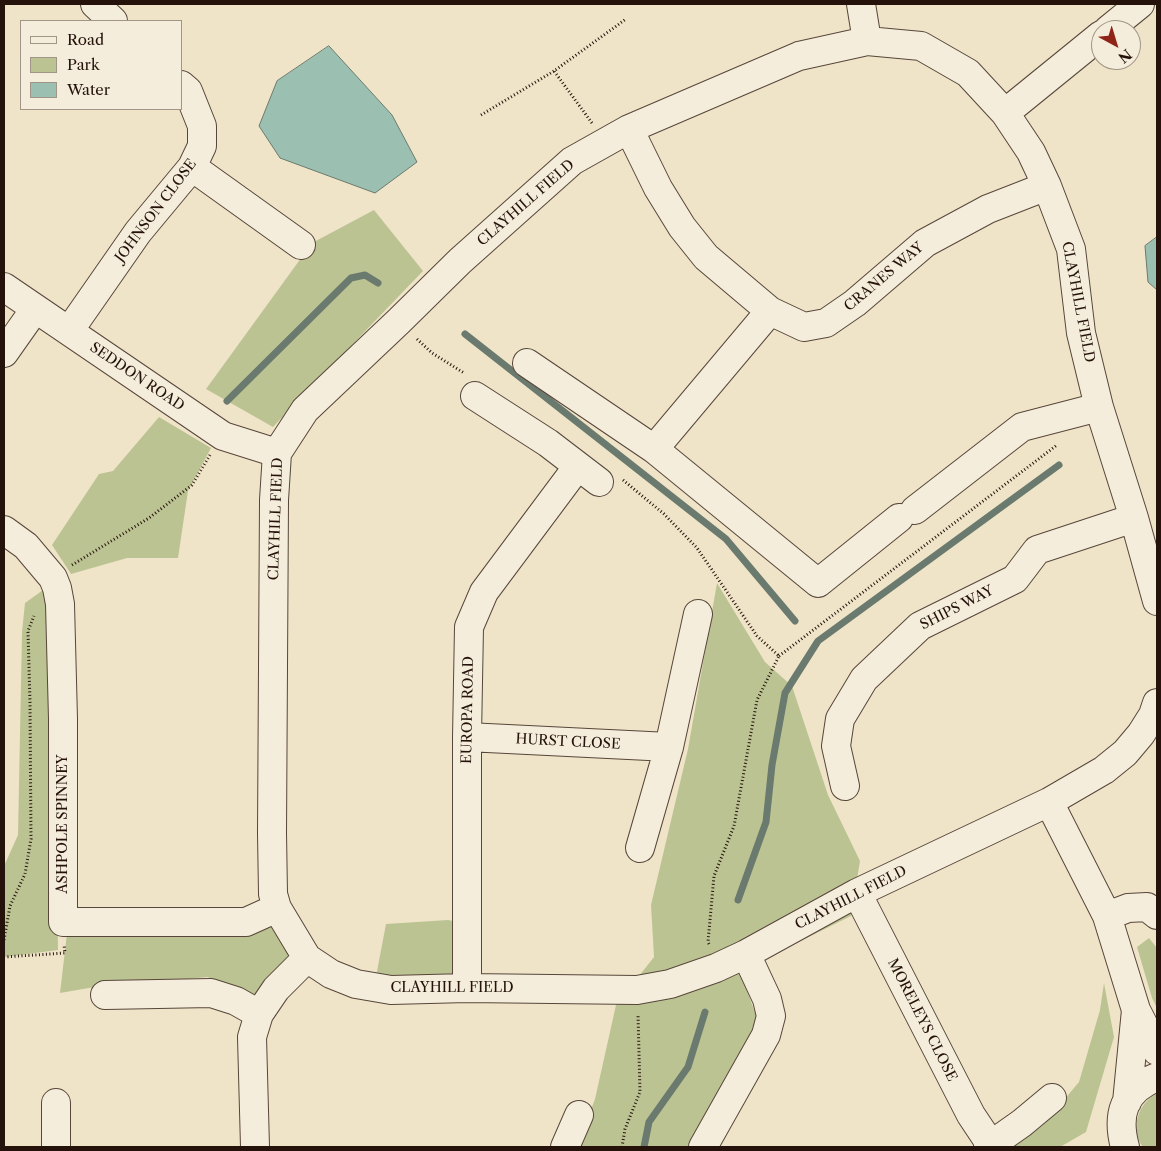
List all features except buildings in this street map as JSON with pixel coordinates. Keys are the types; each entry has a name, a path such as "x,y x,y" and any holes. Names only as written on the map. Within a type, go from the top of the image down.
{"street":[{"path":"95,4 112,20"},
{"path":"861,4 867,41"},
{"path":"1120,20 1140,4"},
{"path":"1150,4 1157,12"},
{"name":"CLAYHILL FIELD","path":"1157,601 1150,551 1134,518 1099,407 1081,333 1071,249 1047,186 1030,152 1005,114 968,73 920,46 867,41 799,56 617,135 572,160 460,261 305,410 277,453 274,500 273,894 277,908 307,958 331,974 356,984 391,990 467,988 638,990 670,984 716,968 746,954 857,893 1048,802 1104,770 1125,753 1141,734 1153,715 1157,703"},
{"path":"1005,114 1091,43"},
{"name":"JOHNSON CLOSE","path":"69,331 138,232 192,167 202,146 202,126 188,91 182,86"},
{"name":"CRANES WAY","path":"617,135 658,188 682,227 706,257 770,311 804,326 826,323 855,303 925,242 988,209 1047,186"},
{"path":"192,167 301,245"},
{"name":"SEDDON ROAD","path":"4,287 223,436 277,453"},
{"path":"4,353 35,309"},
{"path":"654,449 770,311"},
{"path":"527,363 654,449 818,583 1022,427 1099,407"},
{"path":"470,385 578,466 609,479"},
{"name":"EUROPA ROAD","path":"467,988 469,627 484,592 578,466"},
{"name":"SHIPS WAY","path":"845,786 836,746 840,720 864,679 920,626 1015,579 1037,550 1134,518"},
{"path":"4,530 26,546 55,583"},
{"name":"ASHPOLE SPINNEY","path":"55,583 60,604 63,719 62,922"},
{"path":"640,848 676,720 698,614"},
{"name":"HURST CLOSE","path":"468,737 669,748"},
{"path":"1048,802 1107,916 1136,1010 1157,1051"},
{"name":"MORELEYS CLOSE","path":"857,893 971,1115 990,1146 1052,1098"},
{"path":"1107,916 1128,908 1147,907 1157,915"},
{"path":"62,922 246,922 277,908"},
{"path":"702,1147 766,1035 771,1016 767,999 746,954"},
{"path":"254,1147 252,1037 260,1014 276,989 307,958"},
{"path":"105,995 211,993 236,1001 260,1014"},
{"path":"1117,1141 1126,1102 1136,1010"},
{"path":"1126,1102 1135,1090 1147,1081 1157,1077"},
{"path":"56,1103 56,1147"},
{"path":"566,1147 579,1115"}],"path":[{"path":"480,115 554,71 626,19"},
{"path":"554,71 617,135"},
{"path":"398,322 470,385"},
{"path":"4,940 10,906 24,874 31,839 28,631 39,604 55,583 149,518 192,485 223,436"},
{"path":"716,968 708,942 714,876 734,826 757,700 779,656 1061,442"},
{"path":"609,479 664,514 697,548 757,636 779,656"},
{"path":"4,957 65,953 62,922"},
{"path":"622,1147 625,1129 640,1092 638,990"}],"green space":[{"path":"374,210 423,271 273,427 206,389 312,243"},
{"path":"159,417 211,448 188,491 178,558 127,558 71,574 52,545 99,474 113,471"},
{"path":"717,583 765,662 792,686 828,795 860,861 851,916 740,971 758,1021 695,1147 577,1147 595,1099 616,1005 654,957 651,905 688,749"},
{"path":"50,585 53,614 58,950 4,957 4,866 18,835 22,632 25,603"},
{"path":"277,908 307,958 270,999 219,987 208,977 112,984 60,993 68,925"},
{"path":"448,920 463,923 467,984 374,987 386,924"},
{"path":"1149,938 1157,948 1157,1008 1152,998 1137,947"},
{"path":"1104,983 1114,1037 1086,1132 1060,1147 1014,1147 1043,1125 1079,1082 1100,1010"},
{"path":"1157,1094 1157,1147 1143,1147 1137,1130 1139,1112"}],"water":[{"path":"329,46 392,115 417,162 375,193 280,158 259,126 277,81"},
{"path":"1157,237 1157,290 1148,282 1145,246"}],"waterway":[{"path":"227,401 351,278 365,275 378,283"},
{"path":"465,334 726,539 795,621"},
{"path":"738,900 766,822 772,765 785,693 818,641 1059,465"},
{"path":"644,1147 649,1122 688,1067 705,1012"}]}
